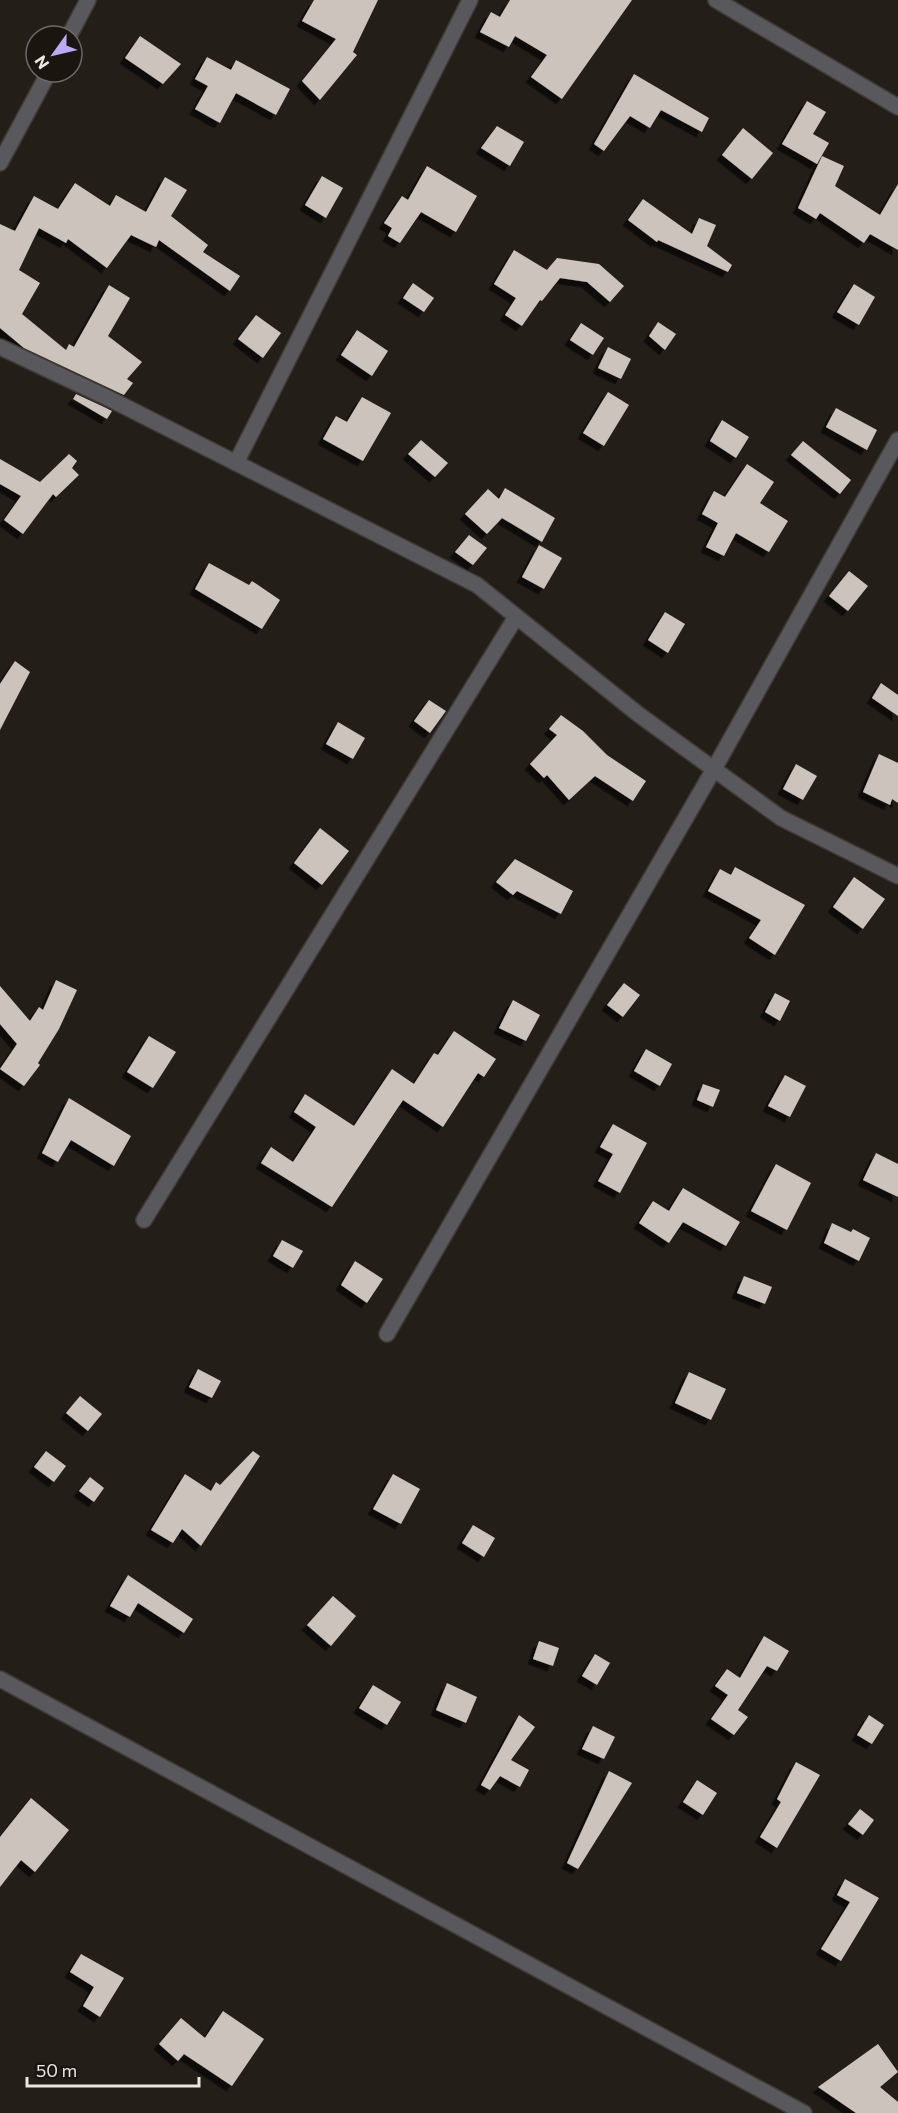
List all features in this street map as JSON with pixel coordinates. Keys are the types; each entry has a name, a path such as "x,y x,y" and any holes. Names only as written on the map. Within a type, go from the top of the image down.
{"street":[{"path":"75,24 88,0"},
{"path":"236,463 470,0"},
{"path":"716,0 898,107"},
{"path":"0,163 43,84"},
{"path":"0,347 477,585 638,714 781,818 898,876"},
{"path":"387,1334 714,769 898,440"},
{"path":"144,1220 516,616"},
{"path":"0,1679 804,2113"}],"building":[{"path":"314,0 378,0 353,52 357,55 320,100 302,81 336,39 302,21"},
{"path":"510,0 632,0 562,99 531,77 547,55 515,36 509,47 480,32 491,12 500,17"},
{"path":"140,36 181,64 163,84 125,58"},
{"path":"207,57 231,70 236,60 290,89 276,115 236,93 220,123 195,109 208,86 195,79"},
{"path":"634,74 709,118 702,132 661,110 650,128 630,116 604,151 594,144"},
{"path":"807,101 826,112 813,134 829,143 817,164 782,144"},
{"path":"497,126 524,142 510,166 481,148"},
{"path":"743,128 773,153 752,179 722,155"},
{"path":"822,156 844,166 835,186 880,215 898,184 898,250 870,234 864,243 820,213 816,219 798,208"},
{"path":"427,166 477,196 456,232 421,212 400,243 388,236 392,228 384,223 402,196 408,200"},
{"path":"322,176 343,188 326,218 305,205"},
{"path":"165,177 187,190 171,216 208,245 203,252 240,276 230,291 159,240 156,247 131,235 107,268 68,239 66,243 39,228 19,270 40,283 22,314 66,350 69,344 74,347 109,285 130,298 108,336 142,362 127,379 133,383 124,395 24,348 0,328 0,224 15,231 34,196 58,209 75,183 110,206 116,195 146,212"},
{"path":"643,199 692,234 699,218 716,225 707,246 732,265 728,272 658,240 657,242 628,220"},
{"path":"514,250 547,270 557,258 599,264 624,286 610,302 587,282 560,278 542,301 540,300 522,326 505,315 516,298 494,284"},
{"path":"413,283 434,298 424,312 403,298"},
{"path":"854,284 875,297 859,325 837,312"},
{"path":"256,315 281,333 263,358 238,339"},
{"path":"658,322 676,334 665,350 649,336"},
{"path":"581,323 604,338 593,355 570,340"},
{"path":"357,330 388,351 372,376 341,355"},
{"path":"608,347 631,359 621,379 598,368"},
{"path":"608,392 629,405 604,446 583,433"},
{"path":"76,394 112,411 107,419 73,399"},
{"path":"362,397 391,413 363,461 323,439 336,416 347,422"},
{"path":"836,408 877,430 867,450 826,427"},
{"path":"722,420 749,437 736,458 710,441"},
{"path":"421,440 448,463 435,477 408,454"},
{"path":"803,441 851,480 840,494 791,455"},
{"path":"69,454 77,461 72,468 79,475 56,497 53,494 23,534 4,520 21,496 0,484 0,459 40,482"},
{"path":"747,464 774,482 760,503 788,521 769,552 736,533 724,556 706,547 718,523 702,514 714,491 725,497"},
{"path":"505,488 555,518 542,542 502,518 487,534 465,514 488,489 499,499"},
{"path":"469,535 487,548 473,565 455,552"},
{"path":"539,545 562,558 544,589 522,577"},
{"path":"209,563 249,585 252,581 280,600 262,629 195,589"},
{"path":"849,571 868,586 848,611 829,596"},
{"path":"665,612 685,624 668,653 648,640"},
{"path":"15,661 30,672 0,730 0,684"},
{"path":"881,683 898,695 898,716 872,698"},
{"path":"429,700 446,711 430,733 414,721"},
{"path":"561,715 583,731 607,755 646,781 633,801 595,776 569,800 547,775 544,778 530,764 557,735 549,729"},
{"path":"338,722 365,738 353,759 326,744"},
{"path":"879,754 898,763 898,803 892,799 890,805 863,792"},
{"path":"796,764 817,776 803,800 783,789"},
{"path":"320,828 349,851 322,885 294,863"},
{"path":"515,859 573,891 561,914 517,891 513,895 496,882"},
{"path":"735,867 805,905 775,955 749,938 761,920 708,891 720,869 731,875"},
{"path":"854,877 885,899 863,929 833,907"},
{"path":"56,980 77,990 59,1029 38,1063 40,1065 24,1086 0,1069 17,1044 0,1024 0,986 30,1021 39,1007 43,1010"},
{"path":"624,983 640,995 623,1017 607,1005"},
{"path":"775,993 790,1001 780,1021 765,1012"},
{"path":"513,1000 540,1015 526,1041 499,1028"},
{"path":"454,1031 496,1059 484,1077 478,1073 443,1127 403,1100 332,1207 261,1163 271,1147 293,1162 316,1127 294,1112 305,1094 354,1126 392,1069 414,1084 434,1053 438,1055"},
{"path":"149,1036 176,1052 153,1088 127,1072"},
{"path":"646,1049 672,1064 660,1086 634,1071"},
{"path":"785,1075 806,1086 790,1117 768,1106"},
{"path":"703,1084 720,1090 713,1107 697,1100"},
{"path":"69,1098 131,1136 114,1166 71,1140 58,1162 42,1153"},
{"path":"613,1124 647,1143 620,1193 598,1181 613,1154 600,1147"},
{"path":"876,1153 898,1164 898,1197 863,1180"},
{"path":"776,1164 811,1183 787,1230 751,1211"},
{"path":"683,1188 740,1222 726,1246 683,1222 669,1243 639,1223 653,1201 669,1211"},
{"path":"832,1223 851,1232 853,1229 870,1238 859,1261 824,1243"},
{"path":"282,1240 303,1251 293,1268 273,1256"},
{"path":"355,1261 383,1279 367,1303 341,1285"},
{"path":"744,1276 772,1287 765,1304 737,1293"},
{"path":"198,1369 221,1381 212,1398 189,1387"},
{"path":"689,1372 726,1389 711,1420 675,1403"},
{"path":"80,1396 102,1414 88,1431 66,1413"},
{"path":"46,1451 66,1466 54,1482 34,1467"},
{"path":"253,1451 260,1456 201,1546 182,1529 173,1543 151,1530 185,1474 211,1491 216,1482 220,1485"},
{"path":"393,1474 420,1489 401,1524 373,1509"},
{"path":"90,1477 104,1488 94,1502 79,1491"},
{"path":"473,1525 495,1538 484,1557 462,1543"},
{"path":"128,1575 193,1619 184,1633 138,1603 130,1617 110,1606"},
{"path":"333,1596 356,1616 331,1646 307,1625"},
{"path":"764,1636 789,1651 777,1671 767,1666 738,1710 748,1717 734,1735 711,1719 728,1695 715,1686 727,1669 740,1678"},
{"path":"539,1641 559,1648 553,1666 533,1659"},
{"path":"595,1654 610,1663 597,1685 582,1676"},
{"path":"447,1683 477,1697 466,1723 436,1710"},
{"path":"373,1685 401,1702 387,1725 359,1708"},
{"path":"519,1715 535,1727 511,1760 529,1770 520,1787 500,1776 490,1790 481,1785"},
{"path":"869,1715 884,1725 872,1744 857,1735"},
{"path":"593,1726 615,1737 604,1759 582,1749"},
{"path":"796,1762 820,1775 777,1848 760,1837 781,1802 777,1799"},
{"path":"609,1771 632,1783 578,1869 567,1863"},
{"path":"697,1780 717,1793 703,1815 683,1802"},
{"path":"31,1798 69,1830 35,1872 21,1860 0,1887 0,1837"},
{"path":"860,1809 874,1820 863,1835 848,1824"},
{"path":"845,1879 879,1898 841,1961 821,1949 850,1902 837,1895"},
{"path":"81,1954 124,1978 100,2017 83,2006 94,1987 70,1972"},
{"path":"223,2011 264,2039 232,2086 184,2054 178,2061 159,2044 181,2018 205,2038"},
{"path":"878,2044 898,2072 880,2087 898,2102 898,2113 856,2113 818,2087"}]}
